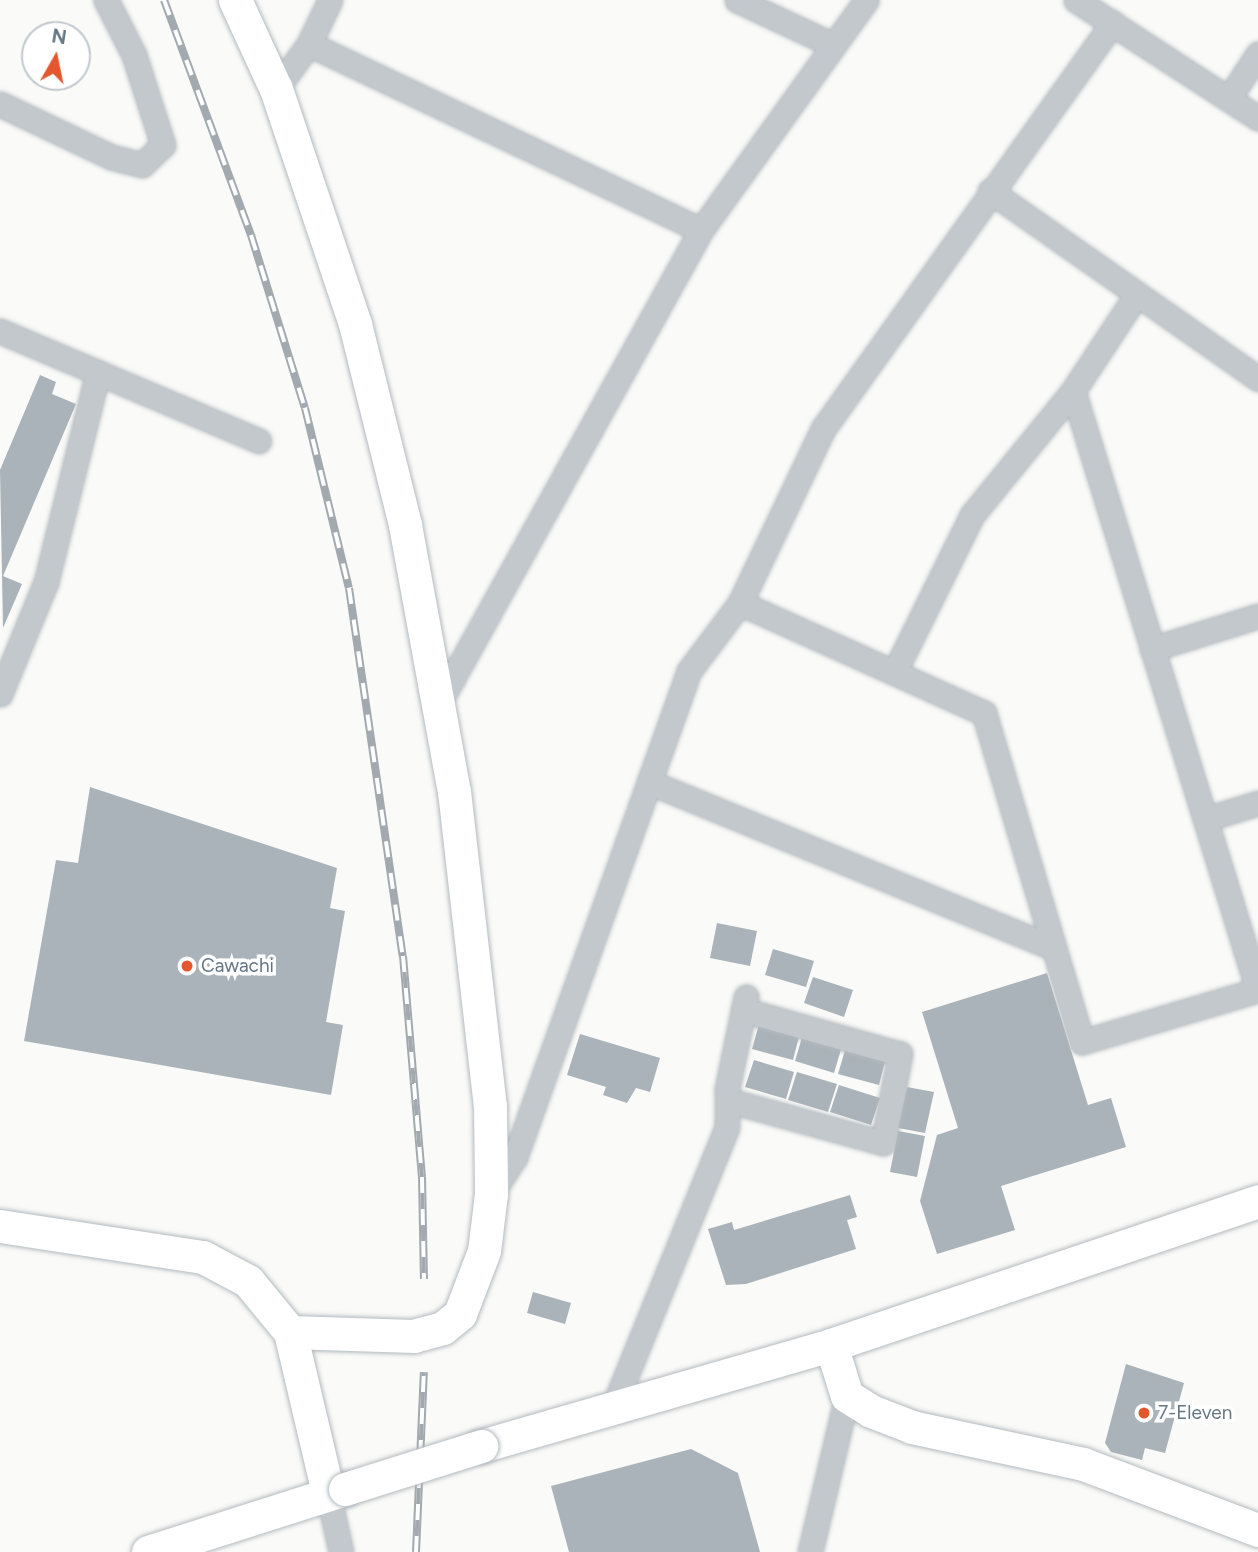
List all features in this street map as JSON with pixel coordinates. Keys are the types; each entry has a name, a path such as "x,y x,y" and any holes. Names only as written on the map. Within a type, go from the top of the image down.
{"street":[{"path":"0,104 111,157 142,165 163,145 134,55 106,0"},
{"path":"235,0 276,89 355,324 405,525 439,703 479,993 489,1106 491,1194 484,1251 460,1314 443,1328 387,1337 290,1332"},
{"path":"276,89 309,44 330,0"},
{"path":"737,0 833,45"},
{"path":"439,703 701,230 866,0"},
{"path":"1076,0 1258,118"},
{"path":"491,1194 515,1157 689,671 740,603 823,429 990,191 1113,23"},
{"path":"309,44 701,230"},
{"path":"1229,98 1258,54"},
{"path":"990,191 1258,379"},
{"path":"895,671 972,514 1073,391 1137,294"},
{"path":"0,331 259,441"},
{"path":"0,694 46,582 98,372"},
{"path":"740,603 984,713 1082,1042 1258,990 1073,391"},
{"path":"1152,649 1258,616"},
{"path":"649,782 1052,947"},
{"path":"1206,819 1258,803"},
{"path":"613,1408 727,1127 727,1100 744,1004 900,1054 883,1143 727,1100"},
{"path":"148,1552 481,1446 831,1345 1258,1201"},
{"path":"0,1226 203,1257 248,1281 290,1332 337,1491 341,1552"},
{"path":"810,1552 847,1396 831,1345"},
{"path":"847,1396 871,1411 912,1427 1083,1464 1258,1530"}],"building":[{"path":"40,375 56,382 52,394 76,404 3,576 22,584 3,628 0,470"},
{"name":"Cawachi","path":"90,787 337,868 330,908 345,911 326,1022 343,1025 331,1095 24,1041 56,860 78,863"},
{"path":"717,923 757,931 750,966 710,958"},
{"path":"773,949 814,961 806,987 765,975"},
{"path":"1047,973 1088,1105 1111,1098 1126,1147 1001,1186 1015,1230 937,1254 920,1201 937,1135 958,1128 922,1012"},
{"path":"813,977 853,990 844,1017 804,1003"},
{"path":"760,1021 800,1033 793,1060 752,1049"},
{"path":"580,1034 660,1058 650,1092 636,1088 627,1103 603,1095 606,1087 567,1075"},
{"path":"803,1034 842,1046 834,1073 795,1061"},
{"path":"846,1047 886,1058 879,1085 838,1074"},
{"path":"754,1060 794,1072 786,1099 745,1087"},
{"path":"797,1072 837,1084 828,1112 788,1100"},
{"path":"839,1085 880,1098 871,1125 830,1112"},
{"path":"907,1087 934,1092 925,1133 898,1128"},
{"path":"898,1131 925,1136 917,1177 890,1172"},
{"path":"850,1195 857,1217 847,1220 856,1249 746,1284 726,1285 708,1229 732,1222 734,1230"},
{"path":"533,1292 571,1303 565,1324 527,1313"},
{"name":"7-Eleven","path":"1126,1364 1184,1383 1165,1453 1145,1448 1142,1460 1111,1452 1105,1443"},
{"path":"691,1449 738,1473 760,1552 569,1552 551,1486"}],"railway":[{"path":"164,0 251,235 305,408 349,588 403,956 422,1177 424,1279"},
{"path":"416,1552 424,1372"}],"place":[{"name":"Cawachi","path":"187,966"},
{"name":"7-Eleven","path":"1144,1413"}]}
